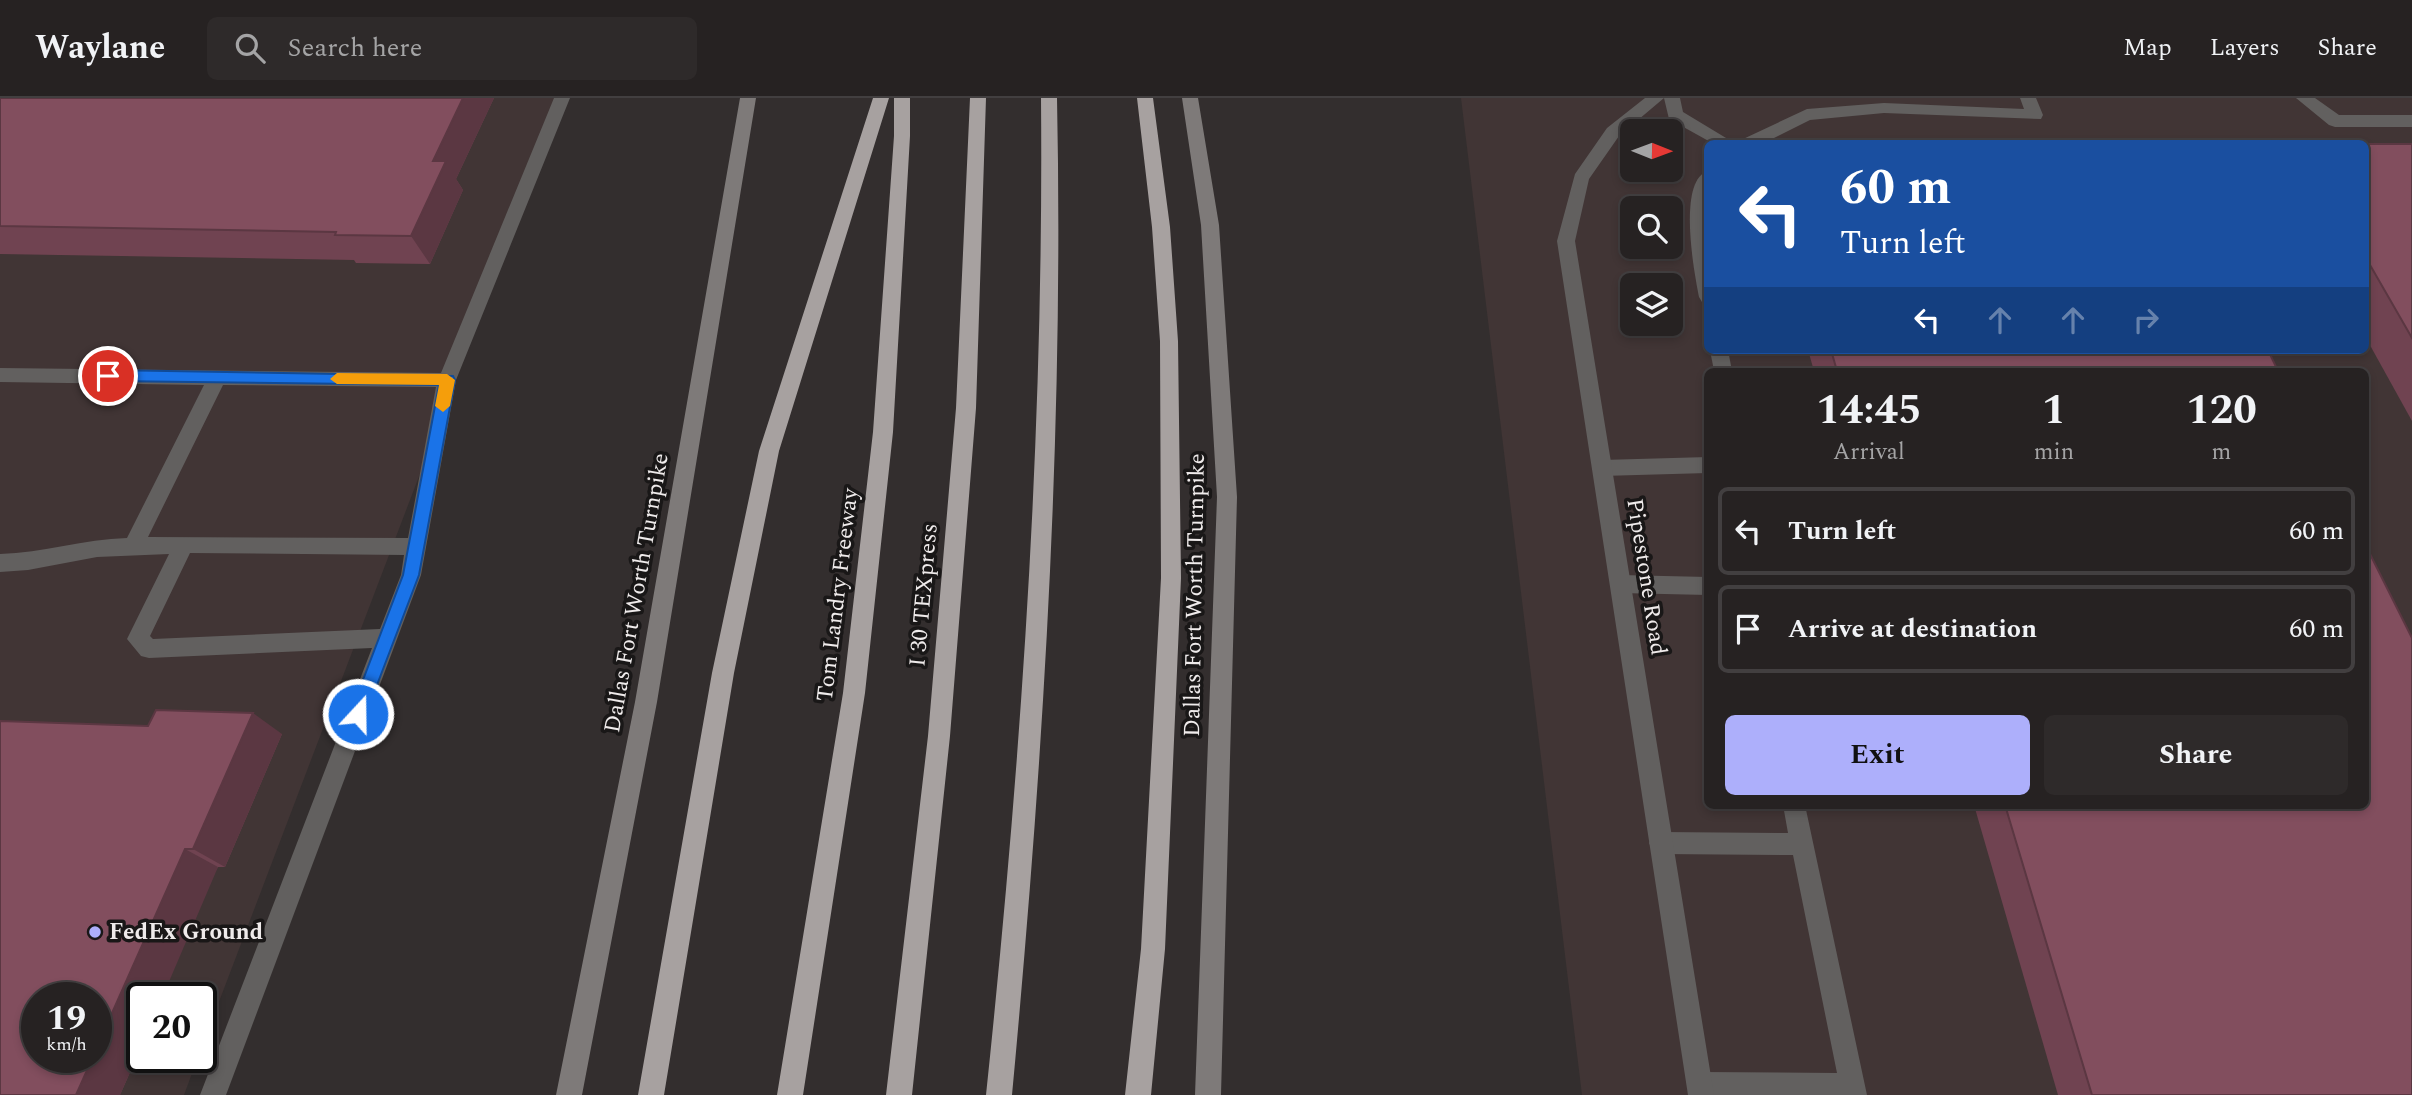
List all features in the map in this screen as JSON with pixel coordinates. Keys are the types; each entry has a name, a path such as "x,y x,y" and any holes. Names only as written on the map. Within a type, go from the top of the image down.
{"highway":[{"path":"651,1095 723,673 769,451 881,98"},
{"name":"Tom Landry Freeway","path":"790,1095 856,680 883,432 902,136 902,98"},
{"name":"I 30 TEXpress","path":"899,1095 939,736 965,422 978,98"},
{"path":"999,1095 1019,898 1040,583 1050,353 1049,98"},
{"path":"1138,1095 1153,949 1171,578 1169,341 1161,227 1145,98"}],"main road":[{"name":"Dallas Fort Worth Turnpike","path":"569,1095 646,702 748,98"},
{"name":"Dallas Fort Worth Turnpike","path":"1190,98 1210,225 1227,497 1208,1095"}],"street":[{"path":"213,1095 411,575 447,380 562,98"},
{"name":"Pipestone Road","path":"1656,98 1614,132 1581,178 1566,241 1701,1090"},
{"path":"1672,98 1675,115 1721,140"},
{"path":"1755,140 1807,115 1884,108 2035,115 2028,98"},
{"path":"2304,98 2335,121 2412,121"},
{"path":"1704,181 1701,184 1699,251 1704,277"},
{"path":"0,375 447,380"},
{"path":"133,546 217,377"},
{"path":"1602,468 1704,465"},
{"path":"0,563 106,547 235,542 416,547"},
{"path":"184,544 138,639 149,649 387,638"},
{"path":"1620,584 1704,586"},
{"path":"1701,1090 1853,1090 1795,809"},
{"path":"1661,843 1802,844"}],"shaded area":[{"path":"0,98 563,98 217,1007 217,982 126,982 126,1073 192,1073 184,1095 0,1095"},
{"path":"1461,98 2412,98 2412,1095 1582,1095"}],"building":[{"path":"0,98 463,98 433,161 446,161 411,236 335,235 336,232 0,226"},
{"path":"2369,144 2412,144 2412,338 2369,263"},
{"path":"1832,354 2270,354 2277,368 1836,368"},
{"path":"2369,552 2412,638 2412,1095 2092,1095 2006,809 2369,809"},
{"name":"FedEx Ground","path":"156,710 253,713 193,849 185,849 112,1013 112,982 21,982 21,1073 86,1073 76,1095 0,1095 0,721 148,726"}],"slow traffic":[{"path":"337,379 447,380 443,406"}],"place":[{"name":"FedEx Ground","path":"95,932"}],"route":[{"path":"108,376 447,380 411,575 358,714"}]}
